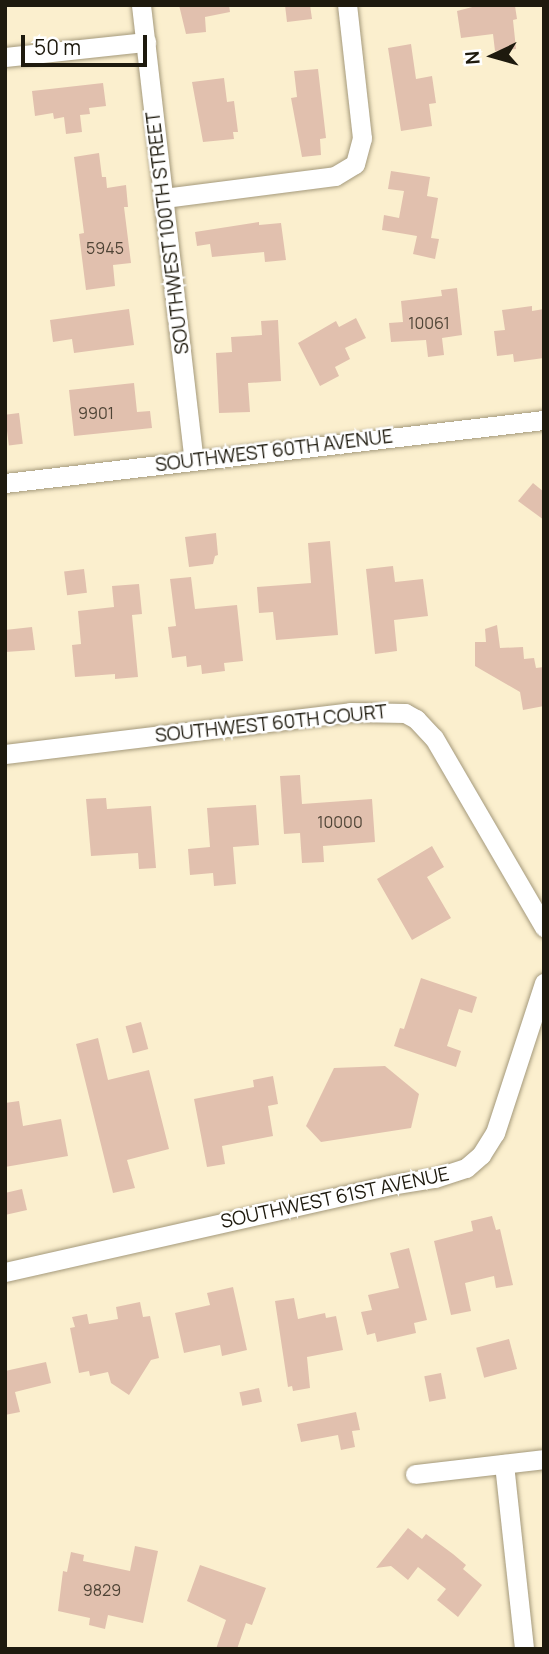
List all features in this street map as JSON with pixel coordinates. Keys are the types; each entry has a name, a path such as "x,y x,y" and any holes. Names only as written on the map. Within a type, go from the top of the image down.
{"street":[{"name":"SOUTHWEST 100TH STREET","path":"141,5 194,460"},
{"path":"164,198 335,176 355,164 362,138 347,5"},
{"path":"5,57 146,42"},
{"name":"SOUTHWEST 60TH AVENUE","path":"5,483 544,420"},
{"name":"SOUTHWEST 60TH COURT","path":"5,754 350,712 405,713 416,719 434,738 544,927"},
{"name":"SOUTHWEST 61ST AVENUE","path":"5,1272 396,1184 435,1178 466,1168 481,1155 495,1133 544,983"},
{"path":"415,1474 544,1459"},
{"path":"504,1464 524,1649"}],"building":[{"path":"179,5 229,5 230,12 205,17 206,32 186,34"},
{"path":"285,5 310,5 312,19 287,22"},
{"path":"480,5 515,6 517,19 513,20 516,49 495,51 493,34 461,38 457,11"},
{"path":"411,44 416,79 432,76 436,103 429,104 432,126 401,131 388,48"},
{"path":"318,69 326,138 320,139 321,155 302,157 291,98 297,97 294,71"},
{"path":"224,78 227,102 234,101 238,132 233,132 234,139 203,142 192,82"},
{"path":"103,83 106,106 89,108 90,114 80,115 82,132 66,134 64,117 54,119 53,113 35,116 32,91"},
{"path":"99,153 102,177 106,177 107,188 126,185 128,207 124,207 131,263 113,265 115,286 86,290 79,234 84,233 74,157"},
{"path":"391,171 430,177 427,196 438,198 431,238 439,239 435,259 413,254 417,236 382,230 384,215 399,218 404,191 388,189"},
{"path":"259,222 259,225 281,223 286,260 265,262 264,252 212,257 210,244 197,246 195,232"},
{"path":"457,288 462,335 442,338 444,355 428,357 426,340 391,342 389,323 403,322 401,301 442,296 441,290"},
{"path":"532,306 532,311 544,309 544,358 514,362 513,354 497,356 494,331 505,330 502,310"},
{"path":"129,309 134,345 74,353 72,339 53,342 50,320"},
{"path":"356,318 366,338 345,348 350,359 335,367 339,376 320,386 298,343 336,321 339,327"},
{"path":"278,320 281,381 248,383 250,412 219,413 216,353 232,352 231,337 262,335 261,321"},
{"path":"134,383 137,412 150,411 152,428 74,436 69,390"},
{"path":"19,413 23,444 9,445 5,415"},
{"path":"533,483 544,492 544,520 518,501"},
{"path":"216,533 218,555 215,556 213,564 189,567 185,537"},
{"path":"330,541 338,635 276,640 273,612 259,613 257,587 311,583 308,543"},
{"path":"393,566 395,582 423,579 428,616 394,620 397,651 375,654 366,569"},
{"path":"84,569 87,593 67,595 64,571"},
{"path":"191,577 195,609 237,605 243,661 224,663 225,671 202,674 201,665 187,667 186,656 172,658 168,627 176,626 170,579"},
{"path":"139,584 142,614 132,615 138,677 115,679 115,674 75,677 72,645 81,644 78,611 114,607 112,586"},
{"path":"497,625 500,648 523,647 524,659 534,658 536,668 544,667 544,706 523,710 520,692 475,666 475,642 486,642 485,629"},
{"path":"32,627 35,650 5,652 5,630"},
{"path":"300,775 302,804 372,799 375,842 323,846 324,862 302,863 300,833 284,834 280,776"},
{"path":"106,798 107,809 151,806 156,868 139,869 138,853 91,856 86,799"},
{"path":"256,805 259,845 233,847 236,884 214,886 213,873 190,875 188,849 210,847 207,808"},
{"path":"432,846 444,867 427,877 451,918 412,940 377,879"},
{"path":"421,978 477,997 472,1013 459,1009 447,1046 461,1051 456,1067 394,1046 400,1028 404,1029"},
{"path":"141,1022 148,1049 133,1053 126,1026"},
{"path":"98,1038 108,1080 149,1070 169,1149 127,1160 135,1188 113,1193 76,1044"},
{"path":"385,1066 419,1094 411,1128 321,1142 306,1126 334,1068"},
{"path":"273,1076 278,1104 268,1106 273,1136 222,1146 225,1164 207,1167 194,1099 254,1087 253,1080"},
{"path":"19,1101 23,1126 61,1119 68,1156 5,1167 5,1103"},
{"path":"22,1189 27,1210 5,1215 5,1193"},
{"path":"492,1216 496,1230 500,1229 513,1285 496,1288 494,1276 465,1283 471,1311 451,1315 434,1241 473,1231 471,1221"},
{"path":"409,1248 427,1320 414,1323 416,1333 377,1342 375,1333 367,1335 361,1312 372,1310 368,1295 399,1288 390,1253"},
{"path":"233,1287 247,1350 222,1356 220,1345 184,1353 175,1313 210,1305 207,1293"},
{"path":"294,1298 298,1319 325,1313 326,1318 336,1316 343,1350 307,1357 310,1388 293,1391 292,1386 288,1387 275,1301"},
{"path":"140,1302 143,1317 150,1316 159,1358 151,1360 129,1395 111,1383 108,1372 90,1376 89,1371 79,1373 70,1328 75,1327 72,1317 87,1314 89,1324 118,1319 116,1307"},
{"path":"509,1339 517,1369 484,1378 476,1348"},
{"path":"46,1362 51,1383 15,1392 20,1412 5,1415 5,1371"},
{"path":"441,1373 446,1399 429,1402 424,1376"},
{"path":"259,1388 262,1402 242,1406 239,1392"},
{"path":"356,1412 360,1430 352,1431 355,1447 341,1450 338,1435 301,1442 297,1424"},
{"path":"408,1528 422,1539 426,1534 453,1554 466,1565 463,1569 482,1585 458,1617 437,1600 446,1589 418,1567 408,1580 391,1566 376,1568"},
{"path":"135,1546 158,1551 143,1623 108,1615 105,1629 89,1625 90,1618 58,1611 63,1571 67,1572 71,1552 84,1555 83,1561 130,1571"},
{"path":"200,1565 266,1588 252,1625 246,1623 237,1649 216,1649 226,1620 187,1601"}]}
